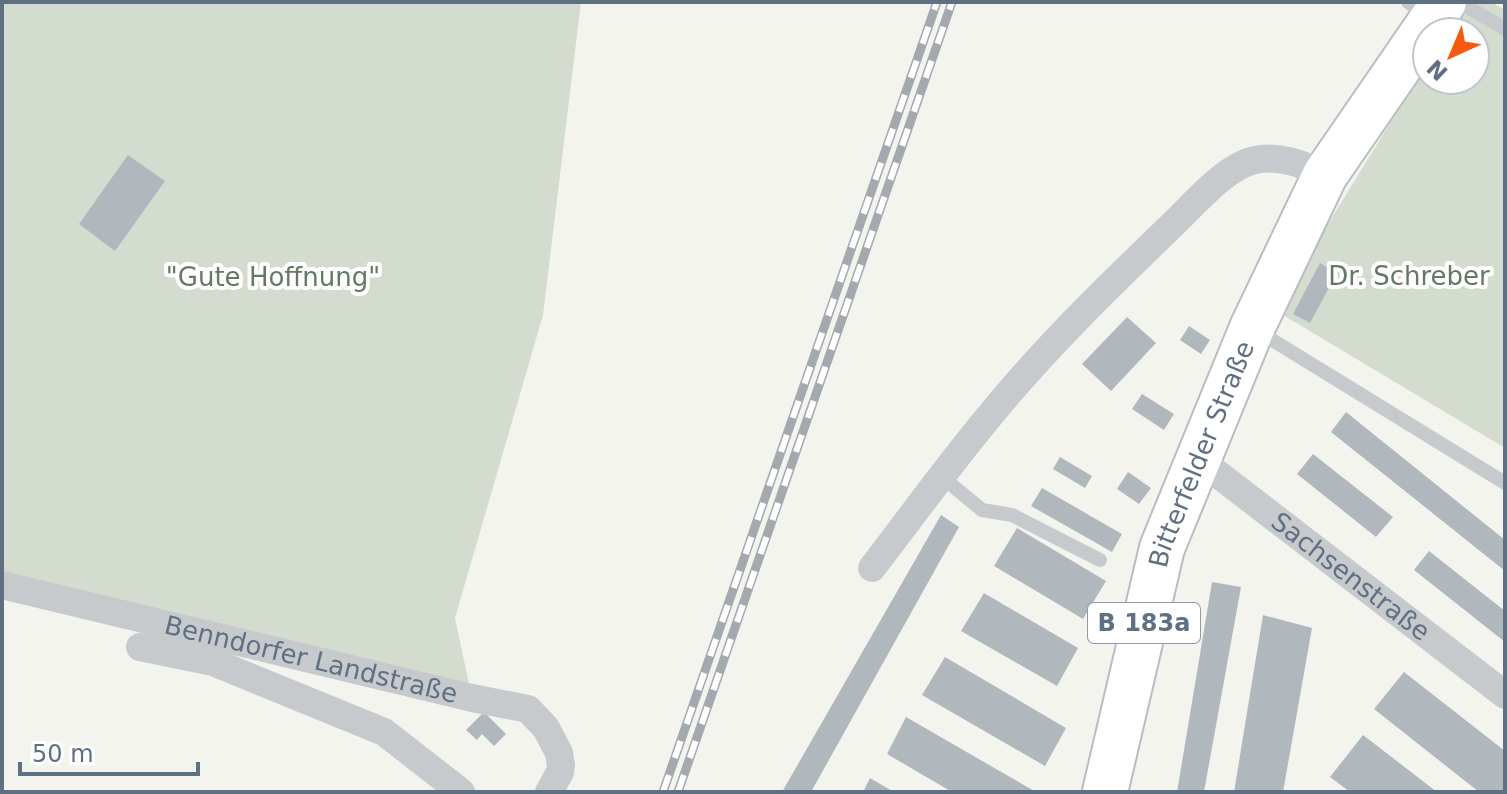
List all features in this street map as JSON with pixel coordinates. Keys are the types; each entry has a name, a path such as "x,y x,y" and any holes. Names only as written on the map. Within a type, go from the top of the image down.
{"main road":[{"name":"Bitterfelder Straße","path":"1105,792 1162,548 1197,458 1252,328 1325,175 1435,6"}],"street":[{"path":"872,568 993,411 1095,299 1213,186 1253,160 1282,159 1306,165 1325,175"},
{"name":"Sachsenstraße","path":"1197,458 1505,695"},
{"name":"Benndorfer Landstraße","path":"2,585 528,709 546,728 559,753 560,772 549,792"},
{"name":"Benndorfer Landstraße","path":"140,647 213,662 384,732 457,791"}],"lane":[{"path":"1435,6 1505,29"},
{"path":"1252,328 1505,483"},
{"path":"942,477 982,510 1012,515 1100,560"}],"green space":[{"name":"\"Gute Hoffnung\"","path":"2,2 581,2 543,315 455,618 472,698 2,585"},
{"name":"Dr. Schreber","path":"1474,2 1491,2 1505,10 1505,448 1283,315 1312,250 1411,89 1411,96 1491,96 1491,16 1463,16"}],"building":[{"path":"128,155 165,181 115,251 79,224"},
{"path":"1320,263 1337,273 1310,323 1293,314"},
{"path":"1127,317 1156,343 1111,391 1082,364"},
{"path":"1189,326 1210,340 1201,354 1180,340"},
{"path":"1142,394 1174,414 1164,430 1132,409"},
{"path":"1346,412 1505,540 1505,571 1331,432"},
{"path":"1313,454 1393,517 1376,537 1297,474"},
{"path":"1060,457 1092,476 1085,488 1053,469"},
{"path":"1128,472 1151,488 1139,504 1117,489"},
{"path":"1042,488 1122,534 1112,552 1031,506"},
{"path":"941,515 959,527 811,792 782,792"},
{"path":"1017,528 1106,581 1083,619 994,566"},
{"path":"1429,551 1505,611 1505,642 1414,570"},
{"path":"1212,582 1241,587 1204,792 1177,792"},
{"path":"984,593 1078,648 1057,686 961,631"},
{"path":"1263,615 1312,628 1283,792 1234,792"},
{"path":"945,657 1066,728 1045,766 922,695"},
{"path":"1404,672 1505,751 1505,792 1479,792 1374,709"},
{"path":"484,712 506,734 494,746 482,734 477,740 466,730"},
{"path":"906,717 1036,792 952,792 887,754"},
{"path":"1363,735 1437,792 1350,792 1330,777"},
{"path":"870,778 894,792 863,792"}],"railway":[{"path":"663,792 937,2"},
{"path":"678,792 952,2"}]}
